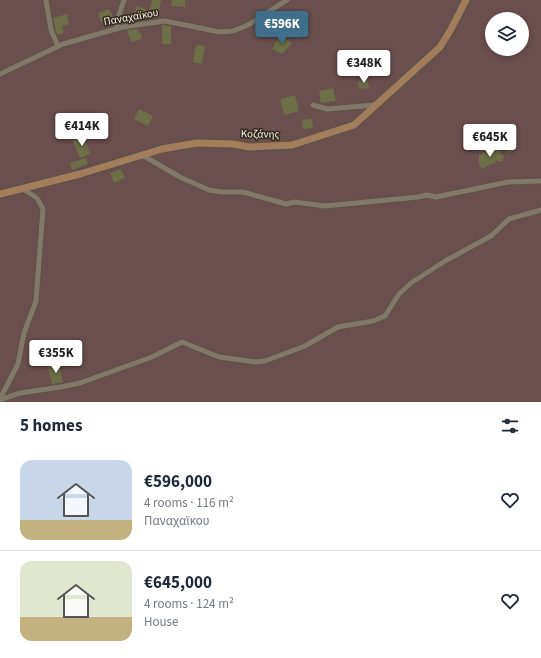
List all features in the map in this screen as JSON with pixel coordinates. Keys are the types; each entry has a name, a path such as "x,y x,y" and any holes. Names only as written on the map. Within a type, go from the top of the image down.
{"street":[{"path":"46,0 51,30 58,46"},
{"path":"116,29 124,0"},
{"name":"Παναχαϊκου","path":"0,74 58,46 116,29 161,21 220,32 229,32 248,25 287,0"},
{"name":"Κοζάνης","path":"0,194 80,174 142,154 197,143 233,144 249,147 292,145 350,126 440,47 466,0"},
{"path":"313,105 327,109 375,105"},
{"path":"142,154 180,177 209,190 222,192 244,192 286,204 294,202 325,206 427,195 436,197 508,182 541,182"},
{"path":"0,400 20,359 24,333 34,310 39,284 43,209 37,198 23,189"},
{"path":"0,400 20,393 61,388 80,383 152,358 182,342 219,356 256,362 265,361 305,346 338,327 373,321 385,316 399,294 411,283 445,261 491,236 509,219 541,210"}],"shaded area":[{"path":"0,0 541,0 541,402 0,402"}],"building":[{"path":"152,0 161,0 159,11 150,9"},
{"path":"172,0 185,0 185,7 171,6"},
{"path":"137,6 146,9 143,19 133,17"},
{"path":"109,9 113,17 101,22 98,13"},
{"path":"67,14 69,24 62,26 64,33 57,35 53,18"},
{"path":"301,24 306,35 297,39 292,28"},
{"path":"162,25 171,26 171,44 162,44"},
{"path":"137,29 138,33 140,32 142,39 131,42 127,30"},
{"path":"280,36 292,43 282,54 272,49"},
{"path":"196,45 205,46 202,64 193,62"},
{"path":"368,80 369,88 359,89 358,81"},
{"path":"333,88 336,101 321,103 319,91"},
{"path":"295,95 299,111 284,115 280,99"},
{"path":"139,109 153,116 148,126 134,119"},
{"path":"312,119 313,128 303,129 302,120"},
{"path":"84,136 90,154 80,158 73,141"},
{"path":"512,142 514,151 507,153 505,144"},
{"path":"497,148 504,157 502,162 495,160 496,163 482,169 479,164 479,154 482,155 482,152 487,153"},
{"path":"86,158 88,164 72,170 70,163"},
{"path":"121,169 125,178 114,183 110,173"},
{"path":"59,364 63,382 52,384 48,367"}]}
